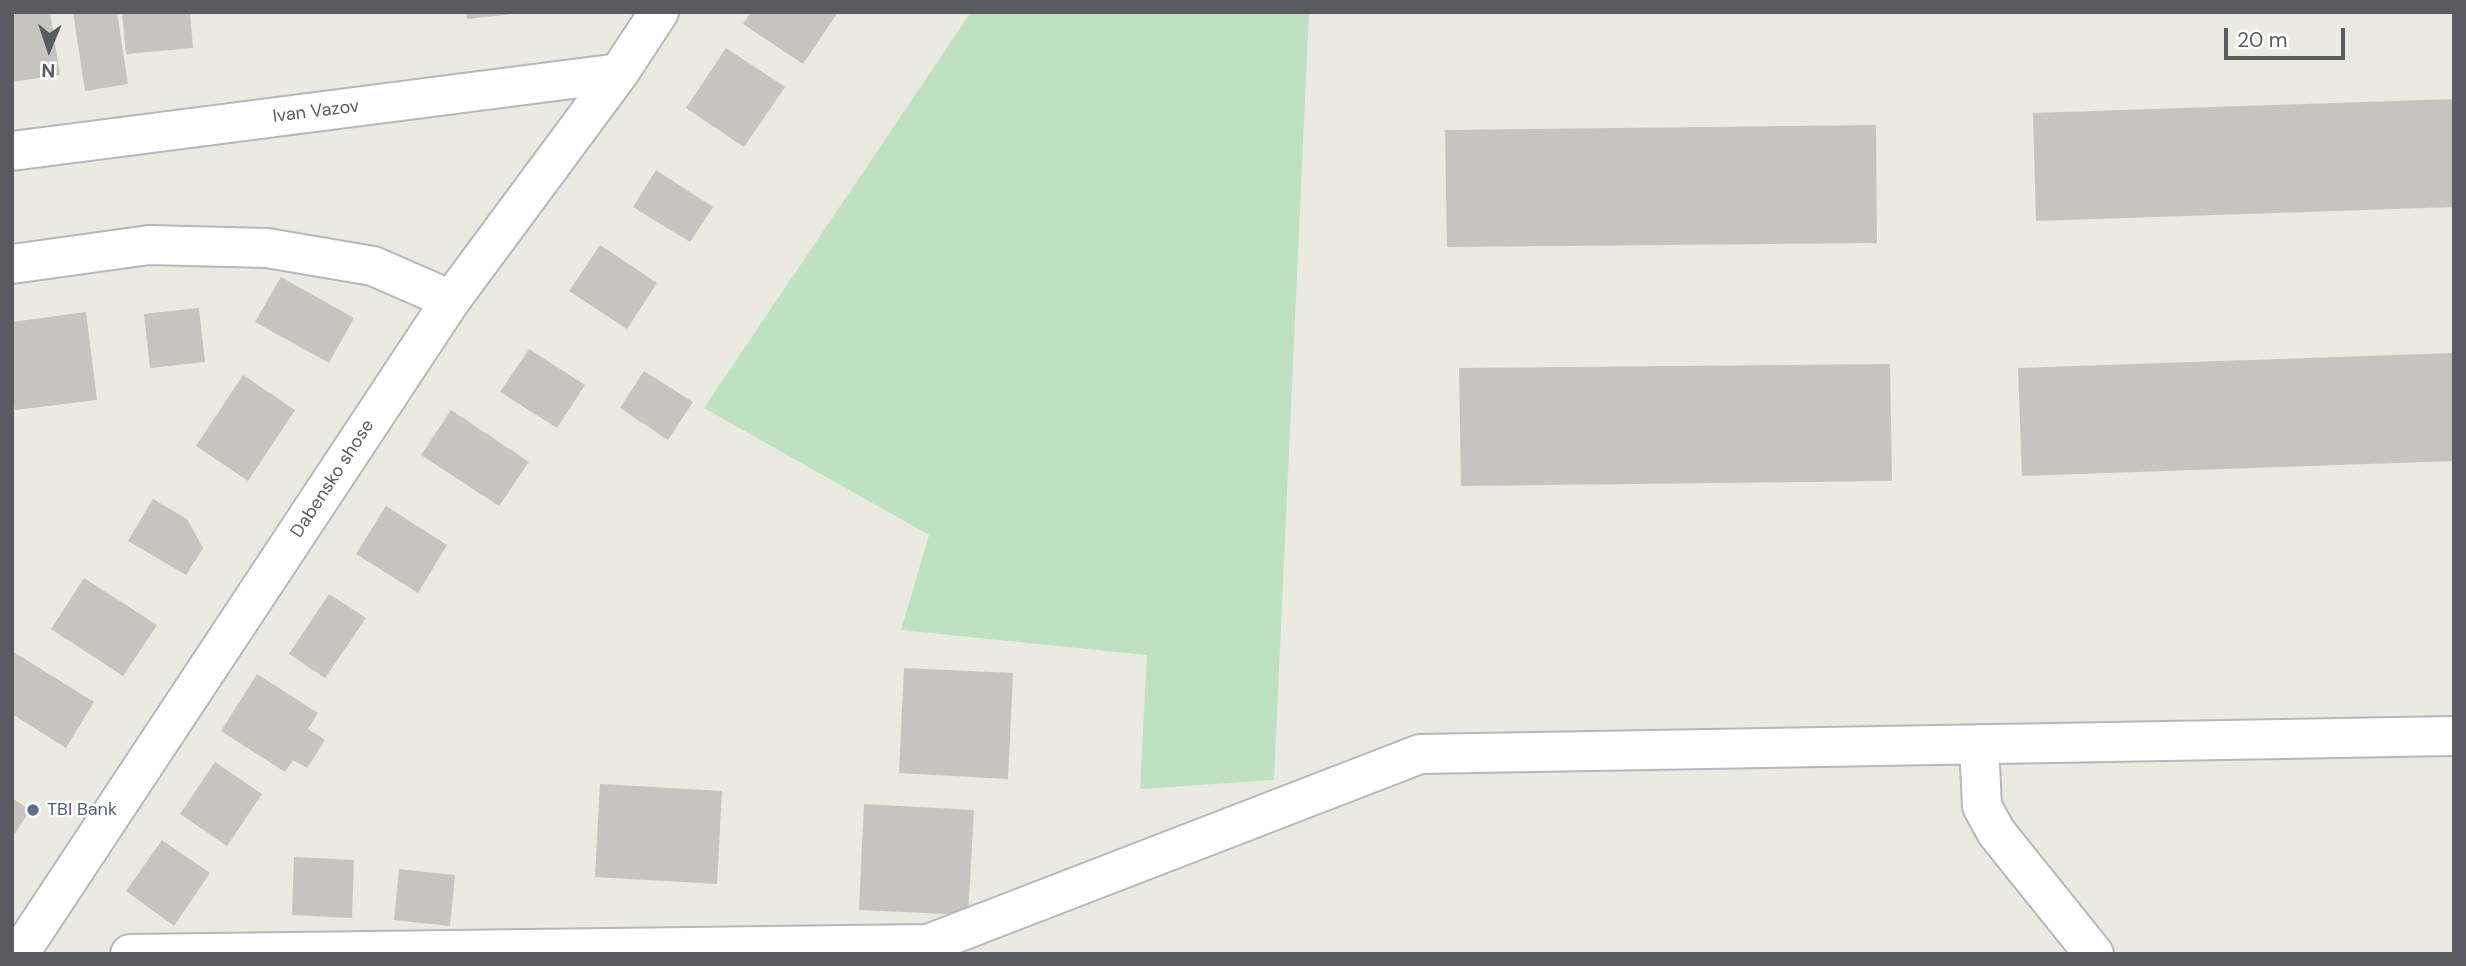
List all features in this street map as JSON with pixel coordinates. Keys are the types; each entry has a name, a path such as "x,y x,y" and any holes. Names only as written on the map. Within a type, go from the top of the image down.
{"street":[{"name":"Dabensko shose","path":"16,953 451,300 619,73 659,12"},
{"name":"Ivan Vazov","path":"12,151 619,73"},
{"path":"12,264 149,245 267,248 373,266 451,300"},
{"path":"130,954 929,949 1420,754 2454,736"},
{"path":"1979,744 1982,806 1996,832 2094,954"}],"green space":[{"path":"971,12 1309,12 1274,780 1140,789 1147,655 901,630 929,535 704,408"}],"building":[{"path":"12,12 50,12 60,75 12,82"},
{"path":"73,12 117,12 128,84 85,91"},
{"path":"122,12 190,12 193,48 126,54"},
{"path":"466,12 514,12 514,14 467,19"},
{"path":"751,12 838,12 803,64 743,24"},
{"path":"726,48 785,87 744,147 686,108"},
{"path":"2454,99 2454,207 2036,221 2033,113"},
{"path":"1876,125 1877,243 1447,247 1445,130"},
{"path":"656,170 713,207 690,242 633,207"},
{"path":"600,245 657,283 627,329 569,291"},
{"path":"281,277 354,318 329,363 255,322"},
{"path":"199,308 205,362 150,368 144,314"},
{"path":"86,312 97,400 15,410 12,392 12,322"},
{"path":"529,349 585,385 557,428 500,392"},
{"path":"2454,353 2454,461 2022,476 2018,368"},
{"path":"1890,364 1892,481 1461,486 1459,368"},
{"path":"644,371 693,402 668,440 620,408"},
{"path":"243,375 295,410 248,481 196,446"},
{"path":"451,410 529,462 499,506 421,455"},
{"path":"153,499 187,519 203,548 186,575 128,541"},
{"path":"386,506 447,545 418,593 356,554"},
{"path":"84,578 157,625 123,676 51,629"},
{"path":"329,594 366,618 325,678 289,654"},
{"path":"12,651 94,702 66,748 12,714"},
{"path":"904,668 1013,673 1008,779 899,773"},
{"path":"257,674 318,713 308,729 325,740 307,768 293,760 285,772 221,731"},
{"path":"215,762 262,794 227,846 180,814"},
{"path":"600,784 722,791 717,884 595,877"},
{"path":"12,798 30,810 12,838"},
{"path":"864,804 974,810 968,915 859,910"},
{"path":"162,840 210,873 174,926 126,891"},
{"path":"294,857 354,860 352,918 292,915"},
{"path":"399,869 455,875 450,926 394,920"}],"place":[{"name":"TBI Bank","path":"33,810"}]}
